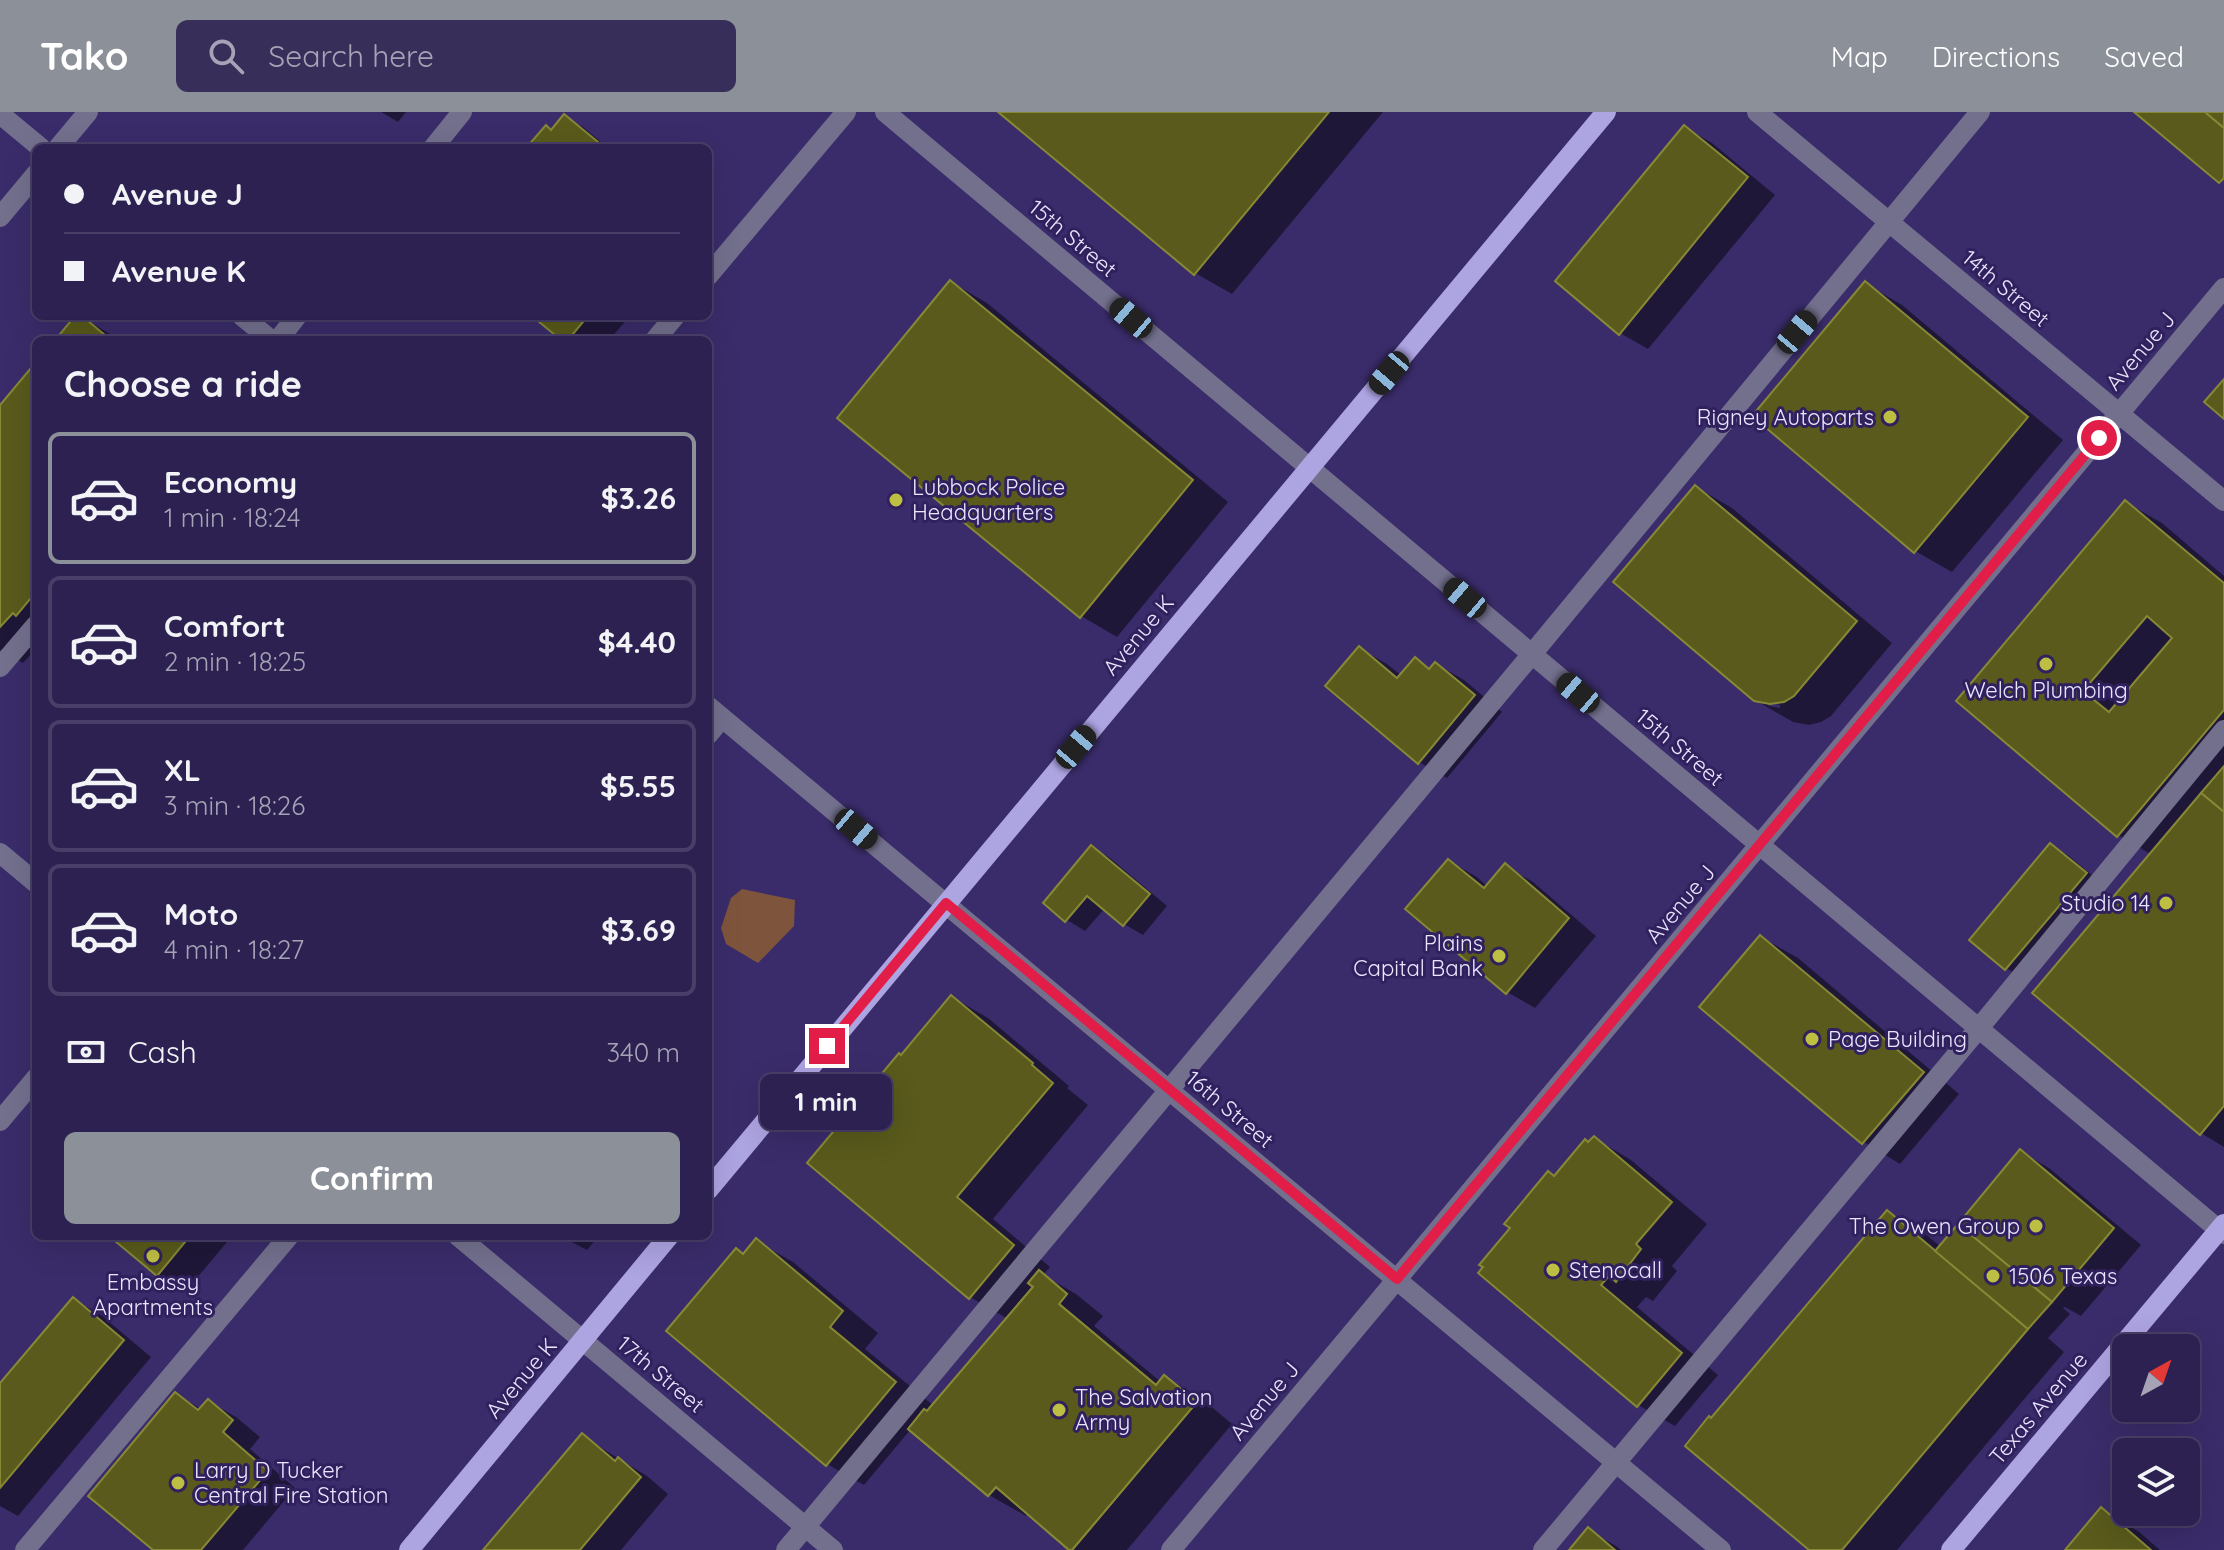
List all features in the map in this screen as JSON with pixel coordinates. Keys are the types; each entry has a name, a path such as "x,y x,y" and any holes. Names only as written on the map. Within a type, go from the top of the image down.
{"main road":[{"name":"Avenue K","path":"712,1185 1606,112"},
{"name":"Texas Avenue","path":"1951,1550 2222,1229"},
{"name":"Avenue K","path":"409,1550 666,1240"}],"street":[{"path":"61,144 88,112"},
{"path":"436,144 462,112"},
{"path":"712,271 846,112"},
{"name":"15th Street","path":"885,112 2222,1229"},
{"name":"14th Street","path":"1757,112 2224,501"},
{"path":"786,1550 1980,112"},
{"path":"0,114 36,144"},
{"path":"0,217 32,179"},
{"name":"Avenue J","path":"1171,1550 2224,288"},
{"path":"247,320 266,336"},
{"path":"281,336 294,320"},
{"path":"658,336 672,320"},
{"path":"0,667 32,630"},
{"name":"16th Street","path":"715,712 1721,1550"},
{"path":"1543,1550 2224,730"},
{"path":"0,853 32,880"},
{"path":"0,1121 32,1083"},
{"path":"25,1550 286,1240"},
{"name":"17th Street","path":"463,1240 833,1550"}],"shaded area":[{"path":"742,889 795,900 794,926 758,963 726,944 721,928 731,898"}],"building":[{"path":"998,112 1329,112 1194,275"},
{"path":"2134,112 2205,112 2224,128 2224,178 2219,183"},
{"path":"2205,112 2224,112 2224,128"},
{"path":"564,114 601,144 529,144 546,125 551,130"},
{"path":"1684,125 1748,177 1619,335 1555,281"},
{"path":"950,280 1193,480 1080,618 837,418"},
{"name":"Rigney Autoparts","path":"1865,281 2028,417 1914,553 1752,416"},
{"path":"72,320 87,320 106,336 58,336"},
{"path":"537,320 585,320 571,336 556,336"},
{"path":"32,367 32,597 16,616 13,613 0,627 0,405"},
{"path":"2224,379 2224,419 2204,402"},
{"path":"1695,485 1857,621 1794,696 1784,702 1770,704 1754,701 1613,582"},
{"name":"Welch Plumbing","path":"2125,500 2224,583 2224,710 2117,837 1956,701","holes":["2147,616 2172,638 2109,712 2083,691"]},
{"path":"1359,646 1397,678 1415,657 1429,669 1435,662 1475,695 1418,764 1325,686"},
{"path":"2224,766 2224,812 2201,793"},
{"name":"Studio 14","path":"2201,793 2224,812 2224,1106 2200,1135 2032,993"},
{"path":"2050,843 2087,873 2005,970 1969,940"},
{"path":"1091,845 1150,894 1123,926 1087,896 1065,922 1043,903"},
{"name":"Plains Capital Bank","path":"1448,859 1484,888 1505,863 1569,918 1506,994 1405,909"},
{"name":"Page Building","path":"1760,935 1924,1072 1862,1144 1699,1007"},
{"path":"951,995 1053,1083 957,1197 1014,1245 969,1299 807,1163"},
{"name":"Stenocall","path":"1594,1136 1672,1202 1636,1244 1641,1249 1616,1282 1609,1276 1601,1285 1682,1353 1637,1407 1478,1273 1483,1267 1479,1265 1510,1228 1504,1224 1548,1171 1554,1176 1585,1139 1588,1142"},
{"name":"The Owen Group","path":"2020,1149 2114,1228 2052,1302 1958,1224"},
{"path":"1887,1210 2028,1329 1842,1550 1809,1550 1685,1446"},
{"name":"1506 Texas","path":"1958,1224 2052,1302 2028,1329 1935,1251"},
{"path":"756,1238 843,1311 830,1327 896,1382 826,1466 666,1331 736,1248 743,1254"},
{"name":"Embassy Apartments","path":"114,1240 187,1240 157,1276"},
{"name":"The Salvation Army","path":"1039,1270 1067,1294 1059,1304 1156,1385 1164,1375 1197,1402 1072,1550 996,1487 988,1496 908,1429 1033,1287 1028,1283"},
{"name":"The Salvation Army","path":"1039,1270 1067,1294 1059,1304 1156,1385 1164,1375 1197,1402 1072,1550 996,1487 988,1496 908,1429 1033,1287 1028,1283"},
{"path":"73,1297 124,1340 0,1488 0,1383"},
{"name":"Larry D Tucker Central Fire Station","path":"175,1392 198,1410 208,1399 233,1420 223,1432 268,1471 201,1550 153,1550 88,1496"},
{"path":"582,1433 615,1461 618,1457 641,1477 580,1550 483,1550"},
{"path":"2101,1507 2112,1516 2112,1526 2123,1526 2151,1550 2065,1550"},
{"path":"1588,1527 1615,1550 1569,1550"}],"place":[{"name":"Rigney Autoparts","path":"1890,417"},
{"name":"Lubbock Police Headquarters","path":"896,500"},
{"name":"Welch Plumbing","path":"2046,664"},
{"name":"Studio 14","path":"2166,903"},
{"name":"Plains Capital Bank","path":"1499,956"},
{"name":"Page Building","path":"1812,1039"},
{"name":"The Owen Group","path":"2036,1226"},
{"name":"Embassy Apartments","path":"153,1256"},
{"name":"Stenocall","path":"1553,1270"},
{"name":"1506 Texas","path":"1993,1276"},
{"name":"The Salvation Army","path":"1059,1410"},
{"name":"Larry D Tucker Central Fire Station","path":"178,1483"}],"route":[{"path":"827,1046 946,903 1397,1279 2099,438"}]}
